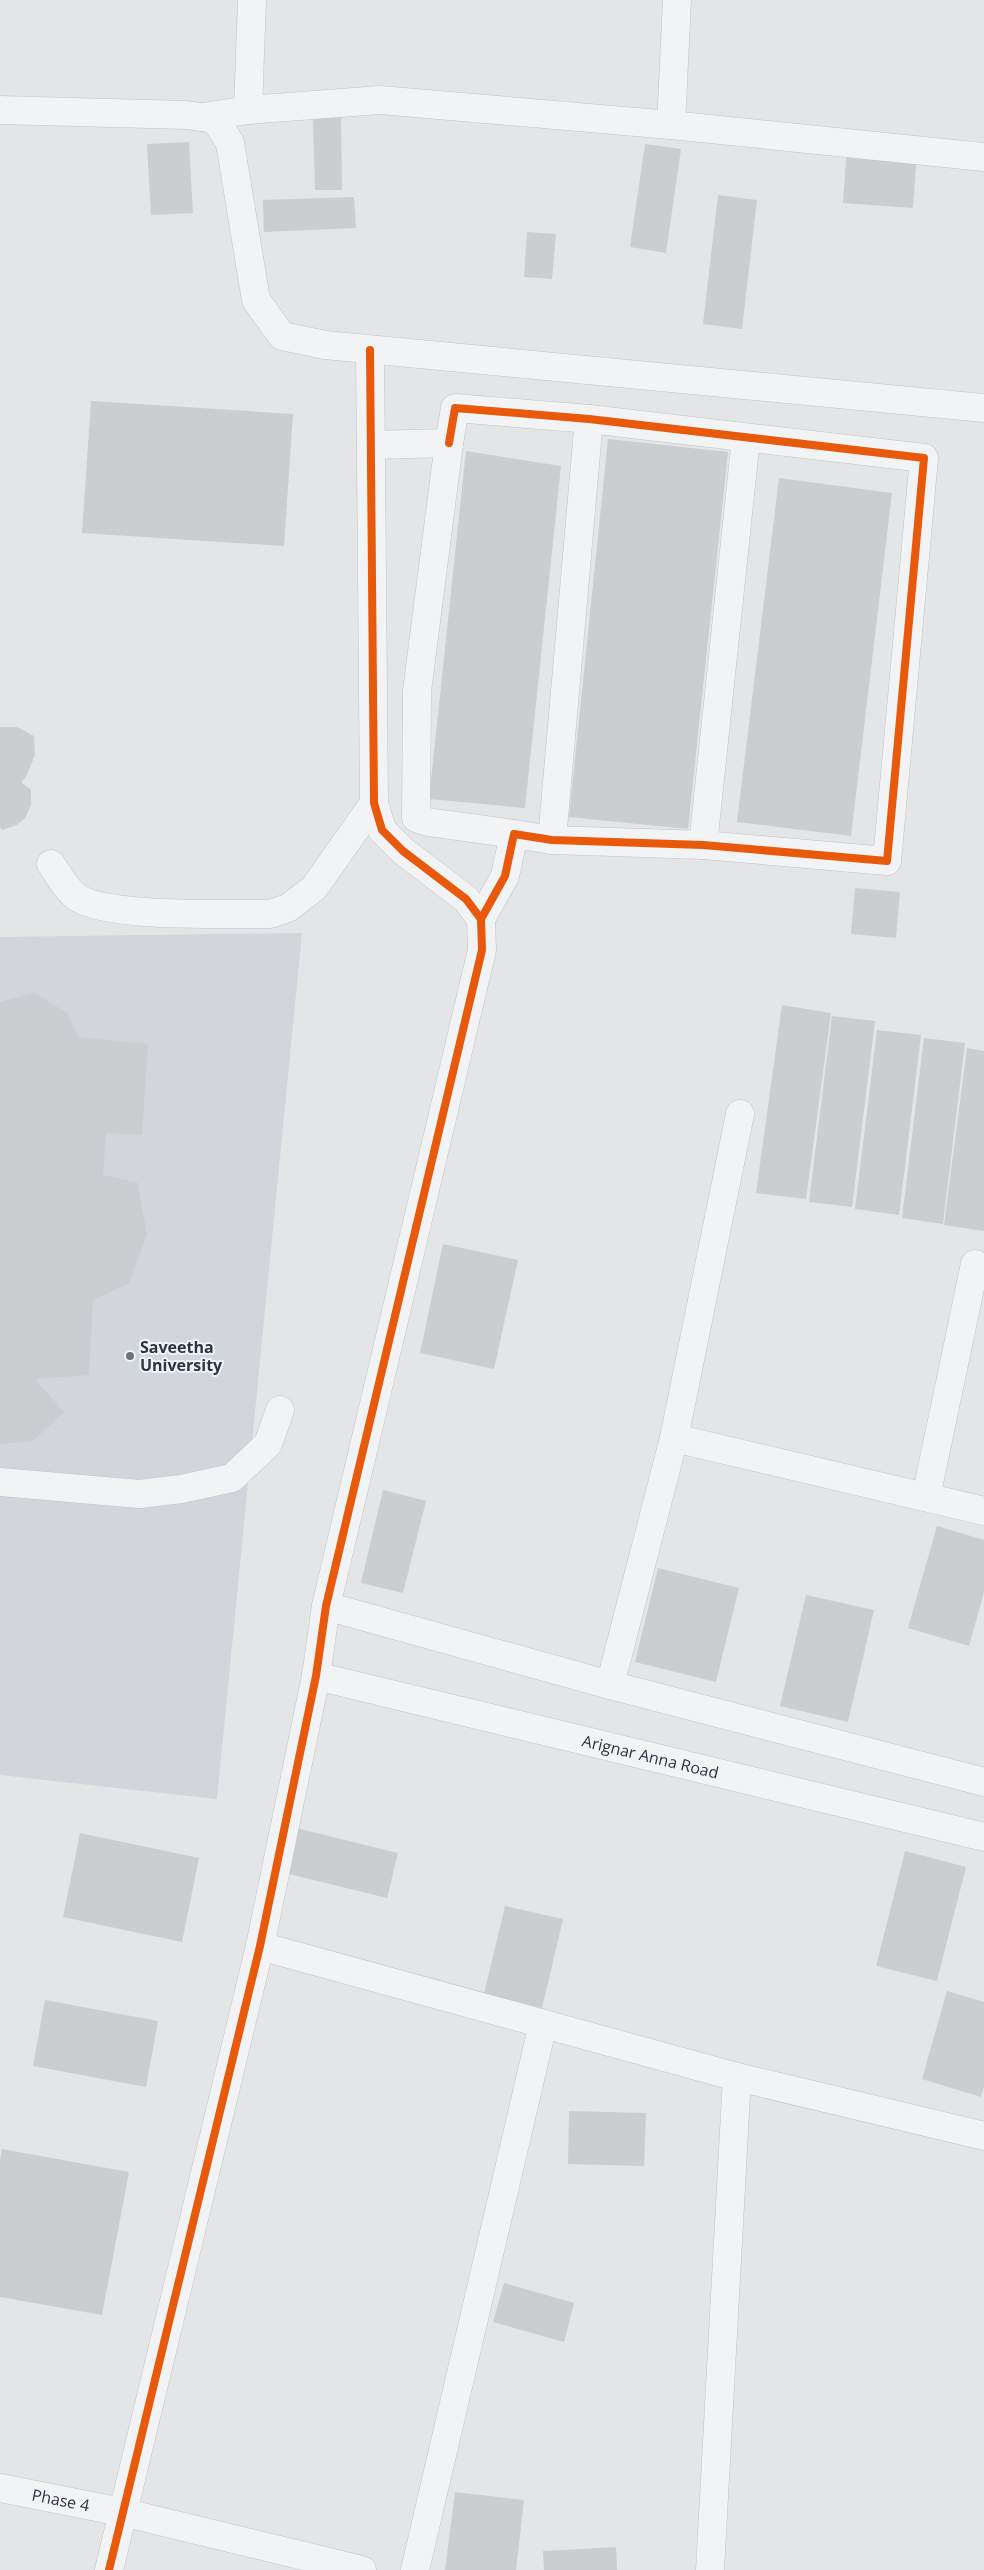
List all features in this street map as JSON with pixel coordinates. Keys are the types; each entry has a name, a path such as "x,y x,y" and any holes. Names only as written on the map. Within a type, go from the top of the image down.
{"street":[{"path":"248,110 252,0"},
{"path":"671,125 677,0"},
{"path":"0,110 203,117 248,110 380,100 671,125 984,157"},
{"path":"203,117 215,120 230,142 256,300 282,336 325,345 370,350 984,408"},
{"path":"370,350 374,802 382,830 403,851 466,899 481,919"},
{"path":"455,408 589,419 746,438 924,458 887,861 703,844 552,840 428,822 416,818 417,691 448,443 455,408"},
{"path":"552,840 589,419"},
{"path":"703,844 746,438"},
{"path":"371,445 448,443"},
{"path":"51,864 74,895 86,903 120,911 270,914 288,908 314,888 374,802"},
{"path":"109,2570 260,1946 316,1676 326,1606 482,950 481,919 504,876 514,834"},
{"path":"610,1684 674,1438 740,1114"},
{"path":"926,1497 975,1264"},
{"path":"0,1482 138,1494 181,1489 232,1478 268,1444 280,1410"},
{"path":"674,1438 984,1511"},
{"path":"326,1606 610,1684 984,1782"},
{"name":"Arignar Anna Road","path":"316,1676 984,1837"},
{"path":"260,1946 737,2077 984,2136"},
{"path":"415,2570 543,2024"},
{"path":"710,2570 737,2077"},
{"name":"Phase 4","path":"0,2488 122,2512 362,2570"}],"shaded area":[{"name":"Saveetha University","path":"302,933 217,1799 0,1775 0,937"}],"building":[{"path":"341,117 342,190 315,190 313,118"},
{"path":"189,142 193,213 151,215 147,144"},
{"path":"645,144 681,149 666,253 630,247"},
{"path":"847,145 917,151 913,208 843,203"},
{"path":"718,195 757,200 742,329 703,324"},
{"path":"354,197 356,228 264,232 263,200"},
{"path":"527,232 556,234 552,279 524,277"},
{"path":"91,401 293,414 284,546 82,533"},
{"path":"608,439 728,452 688,829 569,817"},
{"path":"466,451 561,466 525,808 429,799"},
{"path":"779,478 892,493 851,836 737,822"},
{"path":"0,727 17,727 34,736 35,755 26,777 21,782 31,790 31,805 25,818 17,825 2,830 0,827"},
{"path":"855,888 900,892 896,938 851,934"},
{"path":"35,993 67,1013 78,1037 148,1044 142,1135 106,1133 103,1175 137,1182 147,1234 129,1283 93,1300 89,1375 35,1379 64,1412 33,1441 0,1444 0,1002"},
{"path":"782,1005 831,1013 806,1199 756,1193"},
{"path":"832,1016 875,1021 852,1207 809,1202"},
{"path":"877,1030 921,1035 899,1215 855,1209"},
{"path":"924,1038 965,1043 943,1224 902,1218"},
{"path":"967,1048 984,1051 984,1231 944,1225"},
{"path":"443,1244 518,1260 494,1369 420,1353"},
{"path":"383,1490 426,1501 403,1593 361,1583"},
{"path":"937,1526 984,1540 984,1592 969,1646 908,1628"},
{"path":"658,1568 739,1588 716,1682 635,1662"},
{"path":"806,1595 874,1610 848,1722 780,1706"},
{"path":"296,1828 398,1853 387,1898 285,1873"},
{"path":"80,1833 199,1858 182,1942 63,1917"},
{"path":"905,1851 966,1867 937,1981 876,1966"},
{"path":"505,1906 563,1919 542,2008 484,1994"},
{"path":"947,1991 984,2002 984,2086 981,2097 922,2079"},
{"path":"45,2000 158,2021 146,2087 33,2066"},
{"path":"569,2111 646,2113 644,2166 568,2164"},
{"path":"2,2149 129,2172 102,2315 0,2297 0,2160"},
{"path":"504,2283 574,2303 564,2342 493,2322"},
{"path":"455,2492 524,2500 516,2570 445,2570"},
{"path":"616,2547 617,2570 544,2570 543,2551"}],"cycle path":[{"path":"109,2570 260,1946 316,1676 326,1606 482,950 481,919 466,899 403,851 382,830 374,803 370,350"},
{"path":"449,443 455,408 589,419 924,458 887,861 703,845 552,840 514,834 505,876 481,919"}],"place":[{"name":"Saveetha University","path":"130,1356"}]}
